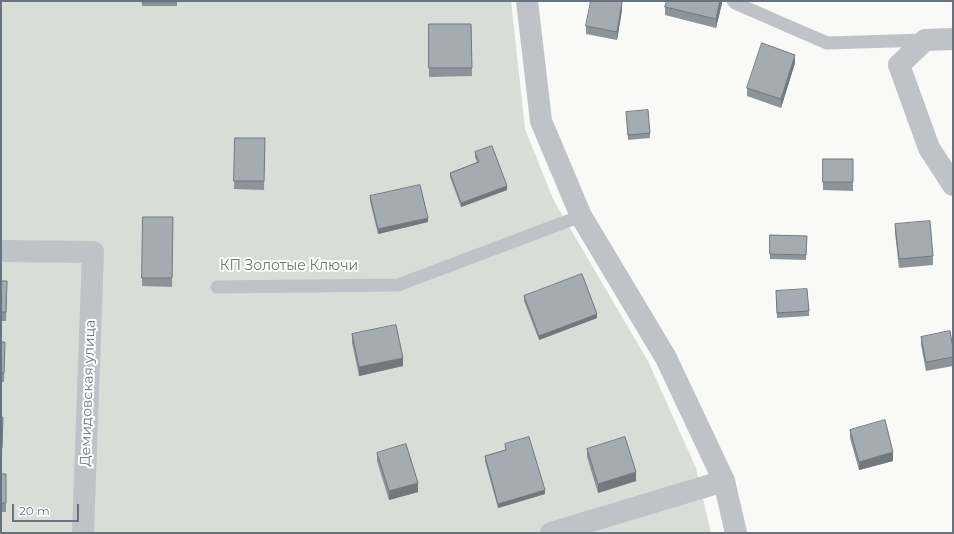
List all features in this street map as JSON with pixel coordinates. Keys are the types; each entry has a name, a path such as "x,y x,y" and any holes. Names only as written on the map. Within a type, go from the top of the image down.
{"street":[{"path":"527,1 541,121 581,216 666,358 724,481 736,533"},
{"path":"953,40 925,40 899,65 929,148 953,185"},
{"name":"Демидовская улица","path":"1,251 93,252 83,533"},
{"path":"551,533 724,481"}],"lane":[{"path":"733,1 827,43 925,40"},
{"path":"217,287 398,285 581,216"}],"green space":[{"name":"КП Золотые Ключи","path":"1,1 511,1 525,129 554,201 648,361 696,468 711,533 1,533"}],"building":[{"path":"177,1 177,2 142,2"},
{"path":"591,1 622,2 617,32 586,26"},
{"path":"667,1 720,1 716,19 665,7"},
{"path":"429,24 471,24 472,68 429,68"},
{"path":"762,43 795,55 781,99 747,88"},
{"path":"648,110 650,133 628,135 626,112"},
{"path":"235,138 265,138 264,181 234,181"},
{"path":"492,146 507,186 461,203 450,173 479,162 475,152"},
{"path":"823,159 853,159 853,182 823,182"},
{"path":"420,185 428,218 378,229 370,196"},
{"path":"143,217 173,217 172,278 142,278"},
{"path":"930,221 933,256 899,259 895,224"},
{"path":"770,235 807,236 806,255 770,254"},
{"path":"582,274 597,314 539,336 524,296"},
{"path":"1,281 7,281 6,312 1,312"},
{"path":"807,289 809,311 777,313 776,291"},
{"path":"396,325 403,358 359,367 352,334"},
{"path":"950,331 953,357 926,362 921,337"},
{"path":"1,342 5,342 4,373 1,373"},
{"path":"1,417 3,417 2,448 1,448"},
{"path":"885,420 893,452 859,462 850,430"},
{"path":"529,437 545,490 498,504 485,456 506,450 505,444"},
{"path":"625,437 636,472 598,484 587,449"},
{"path":"406,444 418,483 389,491 377,453"},
{"path":"1,474 6,474 6,503 1,503"}]}
